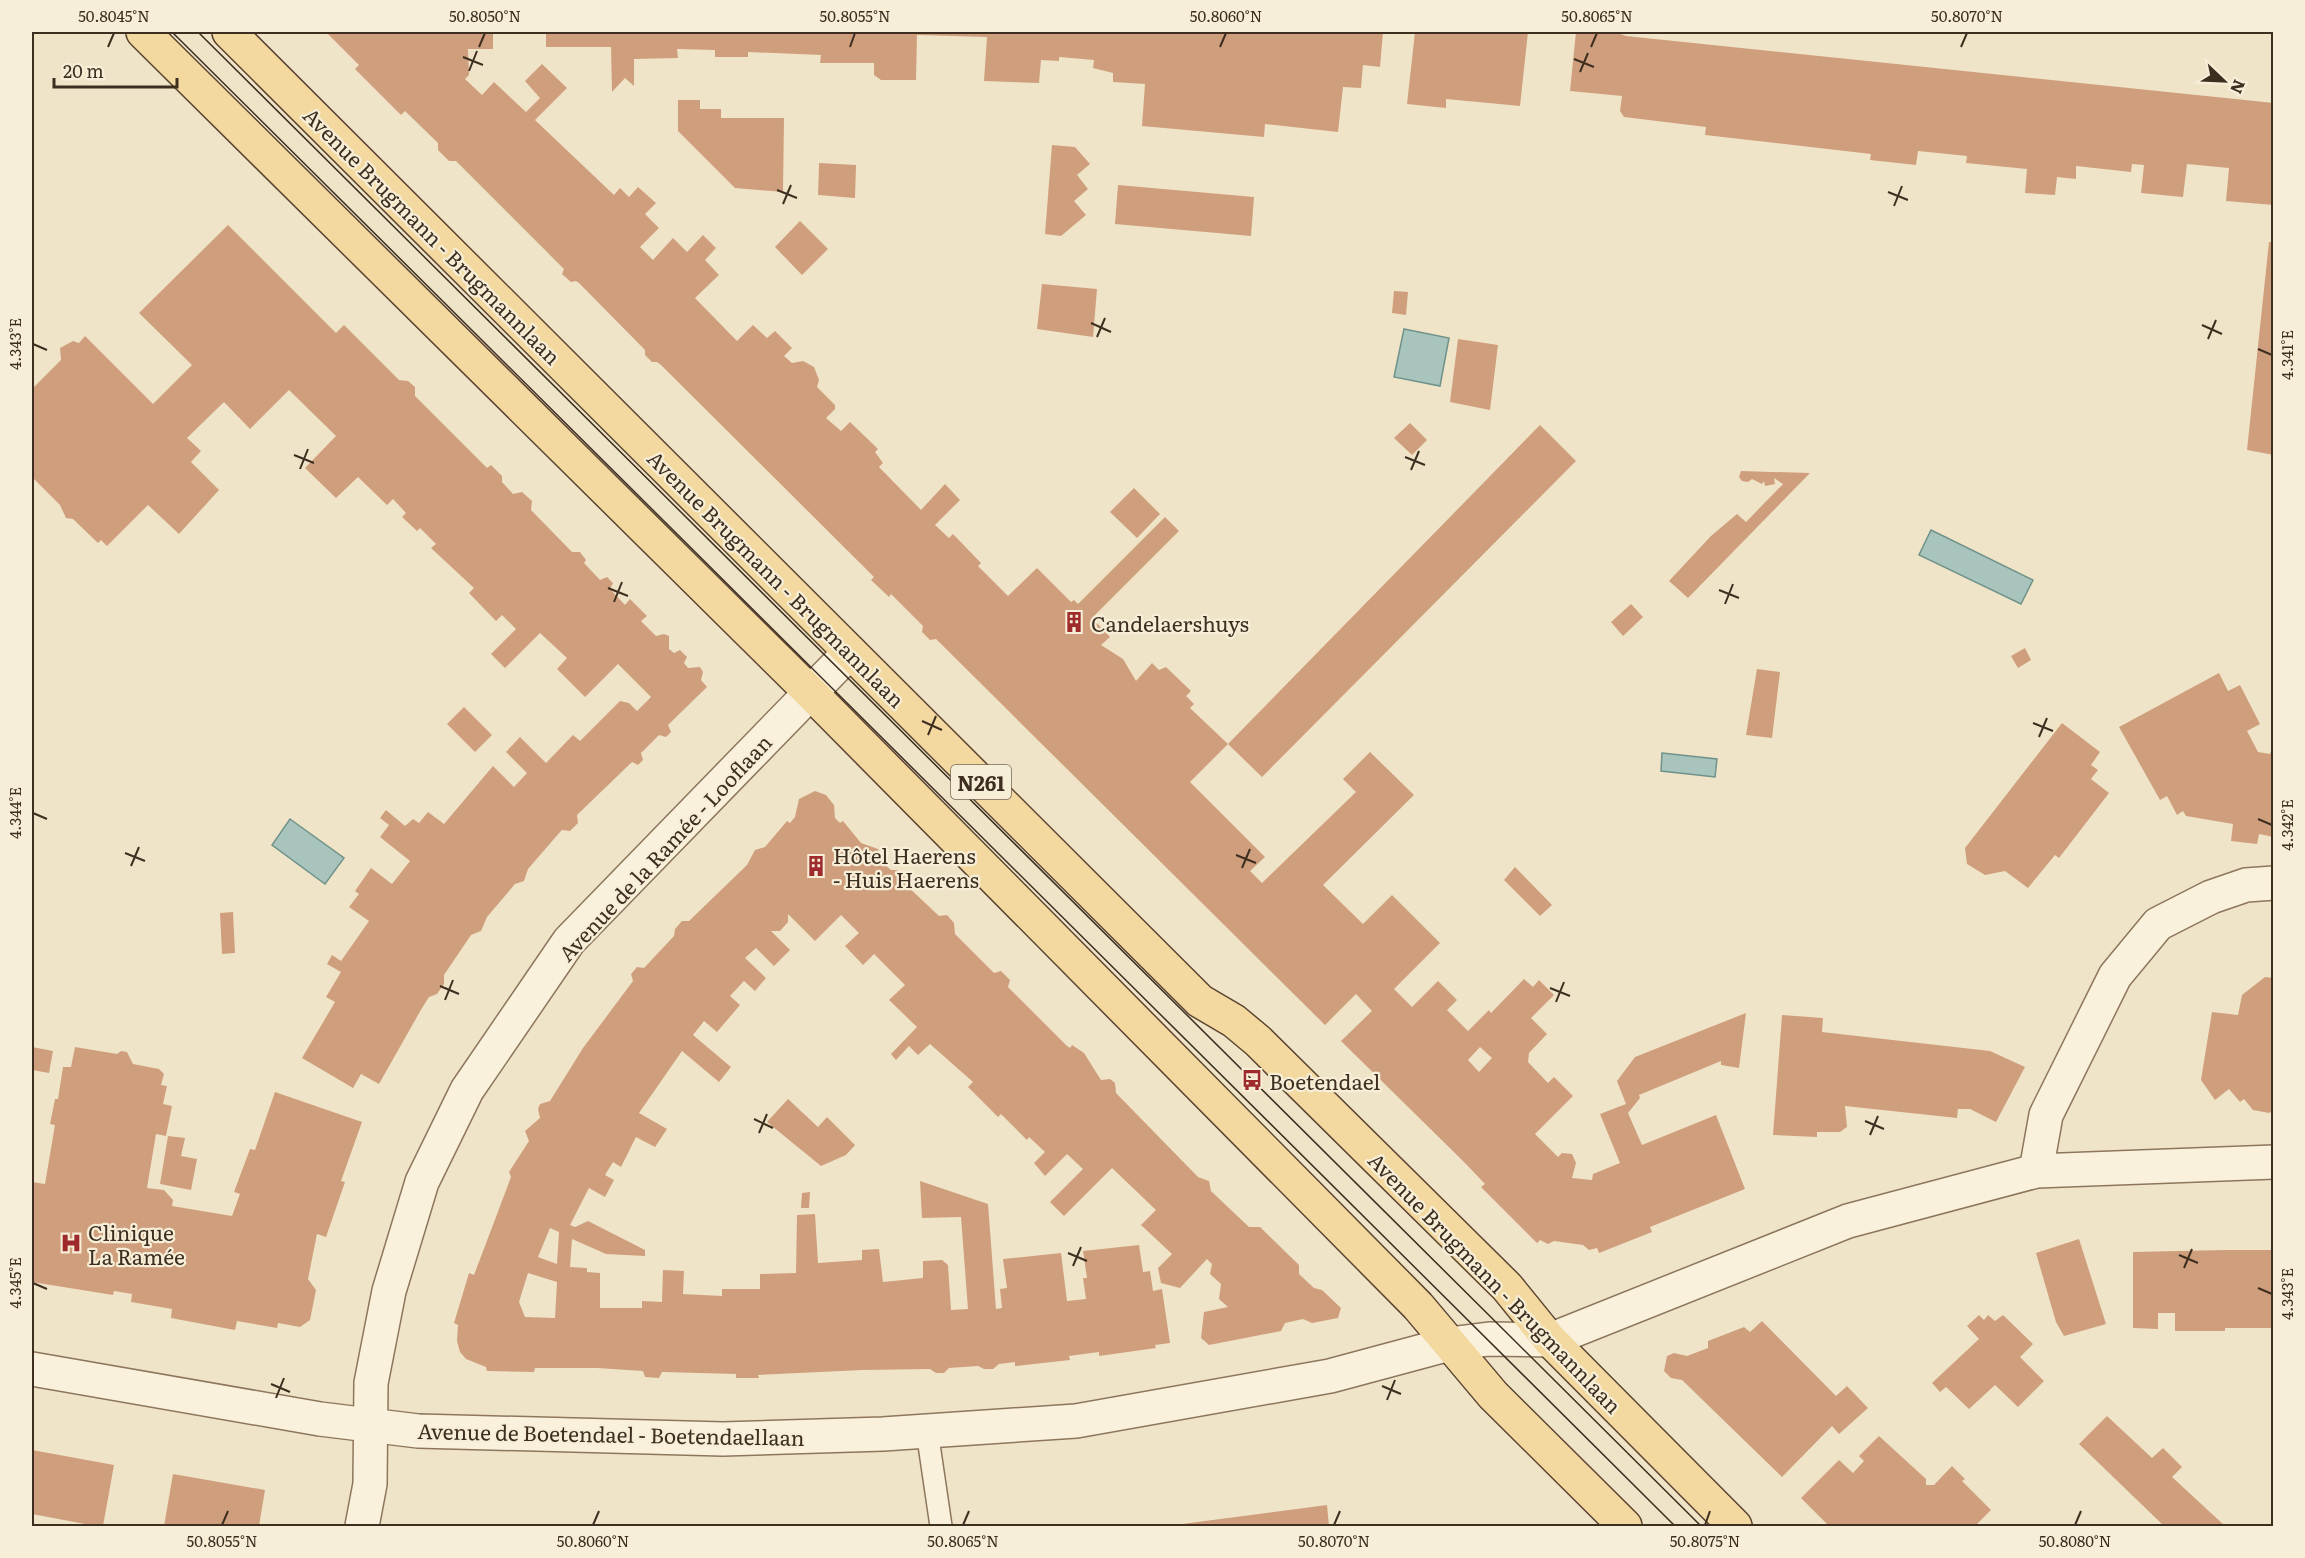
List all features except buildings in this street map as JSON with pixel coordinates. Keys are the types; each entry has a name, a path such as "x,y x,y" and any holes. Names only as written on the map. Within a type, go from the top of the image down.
{"main road":[{"name":"N261","path":"143,32 811,693 1418,1306 1493,1395 1625,1527"},
{"name":"Avenue Brugmann - Brugmannlaan","path":"229,32 1200,1001 1234,1021 1266,1049 1507,1287 1550,1340 1735,1527"}],"street":[{"name":"Avenue de la Ramée - Looflaan","path":"362,1527 370,1484 372,1383 389,1291 423,1182 467,1090 569,941 850,652"},
{"path":"2036,1171 2046,1115 2115,976 2158,924 2211,897 2246,885 2274,883"},
{"name":"Avenue de Boetendael - Boetendaellaan","path":"32,1369 320,1419 418,1431 723,1439 927,1431 1076,1421 1330,1376 1449,1344 1489,1340 1550,1340 1848,1221 2036,1171 2274,1162"}],"lane":[{"path":"927,1431 941,1527"}],"water":[{"path":"1404,329 1449,338 1440,386 1394,377"},
{"path":"1931,530 2033,580 2021,604 1919,555"},
{"path":"1662,753 1717,759 1715,777 1661,771"},
{"path":"290,819 344,858 325,884 272,845"}],"tram line":[{"path":"172,32 1675,1526"},
{"path":"198,32 1701,1526"}],"place":[{"name":"Candelaershuys","path":"1074,622"},
{"name":"Hôtel Haerens - Huis Haerens","path":"816,866"},
{"name":"Boetendael","path":"1252,1080"},
{"name":"Clinique La Ramée","path":"71,1243"}]}
